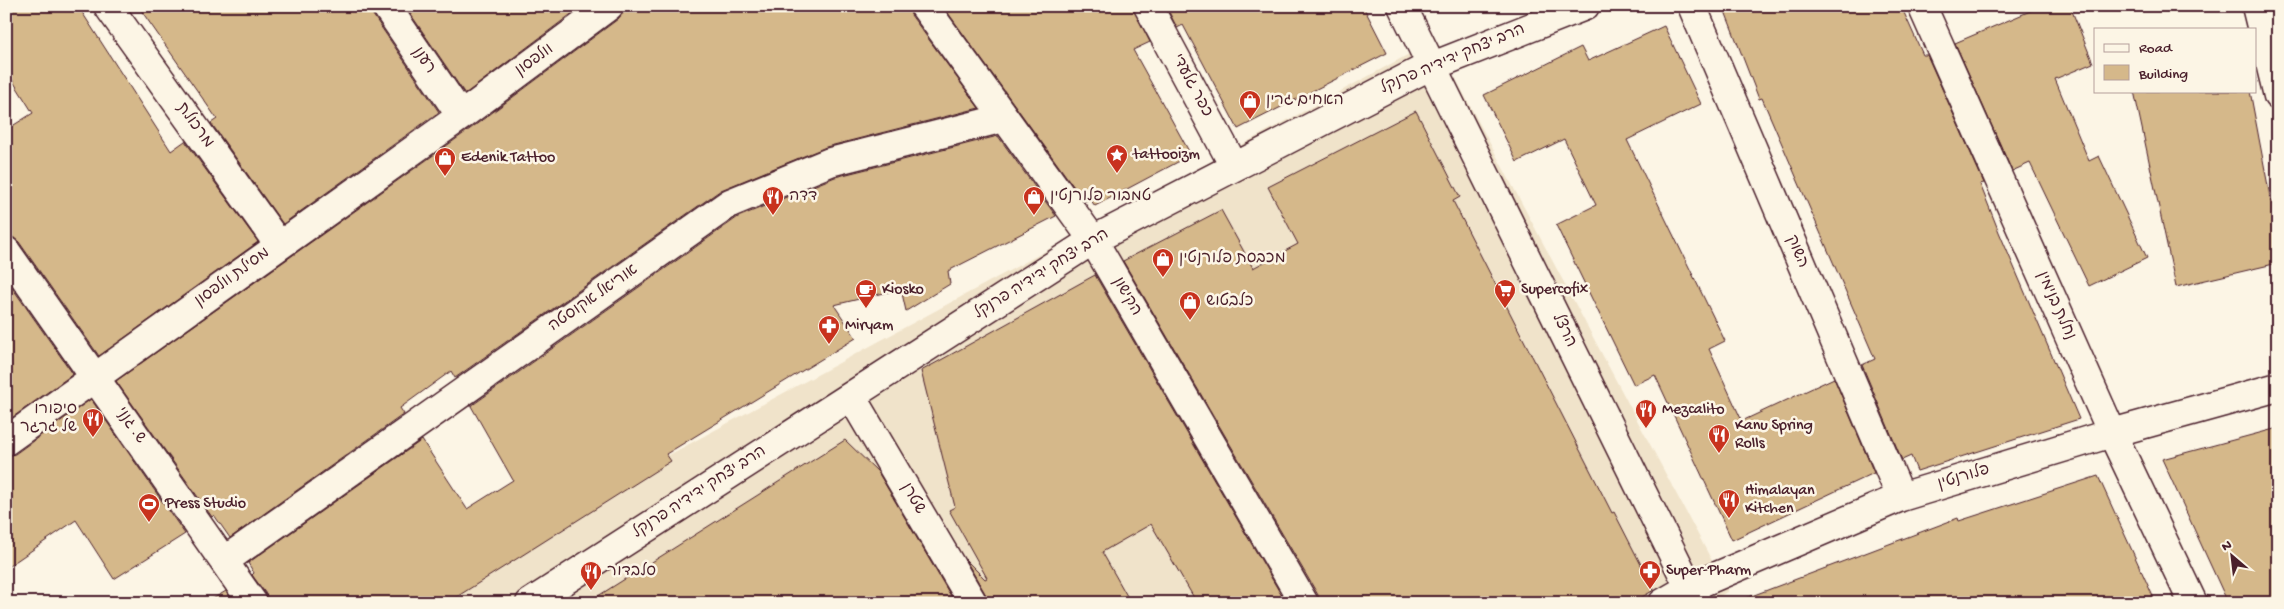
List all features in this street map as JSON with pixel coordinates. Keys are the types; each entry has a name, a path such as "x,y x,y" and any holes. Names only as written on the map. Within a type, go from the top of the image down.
{"street":[{"name":"מרכולת","path":"108,6 279,245"},
{"name":"רענן","path":"386,6 460,116"},
{"name":"וולפסון","path":"460,116 609,6"},
{"name":"הקישון","path":"924,6 1093,240 1304,603"},
{"name":"כפר גלעדי","path":"1148,6 1234,166"},
{"name":"הרצל","path":"1402,6 1693,595"},
{"name":"הרב יצחק ידידיה פרנקל","path":"530,603 1093,240 1432,66 1585,6"},
{"name":"השוק","path":"1692,6 1901,497"},
{"name":"נחלת בנימין","path":"1922,6 2112,433 2194,603"},
{"path":"2256,6 2278,96"},
{"name":"מסילת וולפסון","path":"6,441 460,116"},
{"name":"אוריאל אקוסטה","path":"224,561 730,203 830,162 1004,118"},
{"name":"ש. גנני","path":"6,251 253,603"},
{"name":"פלורנטין","path":"1663,603 1693,595 1901,497 2112,433 2278,386"},
{"name":"שטרן","path":"851,396 973,603"}],"shaded area":[{"path":"1435,40 1728,591 1710,603 396,603"}],"building":[{"path":"6,6 78,6 171,151 185,141 258,242 99,356 19,242 13,237 6,236 6,130 33,113 6,70"},
{"path":"138,6 371,6 373,15 439,112 283,224 211,123 217,119"},
{"path":"405,6 582,6 465,94"},
{"path":"624,6 909,6 911,15 979,108 826,147 721,190 455,378 451,371 400,408 404,414 230,538 214,515 212,517 116,381 470,129 618,19 623,13"},
{"path":"943,6 1132,6 1150,42 1133,50 1191,155 1095,206 1090,199 1084,201"},
{"path":"1166,6 1363,6 1387,53 1238,129 1183,25 1177,28"},
{"path":"1723,6 1901,6 1923,55 1927,55 1984,183 1980,184 1999,232 2079,419 1917,471 1911,456 1902,460 1862,365 1875,359 1762,98 1759,99"},
{"path":"2042,6 2070,6 2093,63 2055,79 2089,161 2099,156 2147,258 2089,286 2030,163 2012,171 1955,43"},
{"path":"1664,26 1701,104 1627,140 1725,341 1709,349 1742,421 1834,378 1874,473 1732,540 1655,375 1634,385 1556,225 1596,205 1564,139 1517,162 1484,95 1581,47 1588,61"},
{"path":"2134,92 2250,92 2271,202 2273,202 2278,221 2278,263 2176,287"},
{"path":"1416,111 1460,197 1453,201 1612,513 1614,512 1654,590 1632,603 1320,603 1318,595 1123,261 1221,210 1253,268 1298,244 1268,187"},
{"path":"998,136 1056,216 948,271 950,284 906,311 901,289 834,305 856,338 666,454 671,461 447,603 268,603 266,594 252,575 254,573 248,563 422,440 467,509 513,480 471,406 738,217 835,177"},
{"path":"1095,275 1286,603 1197,603 1151,524 1102,552 1131,603 989,603 965,559 985,579 987,578 949,510 955,507 921,371"},
{"path":"6,279 73,374 6,422"},
{"path":"91,399 185,534 114,579 76,520 6,568 6,456 15,454"},
{"path":"2278,428 2278,603 2228,603 2162,459"},
{"path":"845,440 878,472 955,603 587,603"},
{"path":"2098,476 2156,603 1741,603 1741,600 1958,518 1959,521"},
{"path":"226,591 234,603 206,603"}],"place":[{"name":"האחים גרין","path":"1250,120"},
{"name":"tattooizm","path":"1117,174"},
{"name":"Edenik Tattoo","path":"445,177"},
{"name":"דדה","path":"773,216"},
{"name":"טמבור פלורנטין","path":"1034,216"},
{"name":"מכבסת פלורנטין","path":"1163,278"},
{"name":"Kiosko","path":"866,309"},
{"name":"Supercofix","path":"1505,309"},
{"name":"כלבטוש","path":"1190,321"},
{"name":"Miryam","path":"829,345"},
{"name":"Mezcalito","path":"1646,429"},
{"name":"סיפורו של גרגר","path":"93,438"},
{"name":"Kanu Spring Rolls","path":"1719,454"},
{"name":"Himalayan Kitchen","path":"1729,519"},
{"name":"Press Studio","path":"149,523"},
{"name":"Super-Pharm","path":"1650,590"},
{"name":"סלבדור","path":"591,591"}]}
